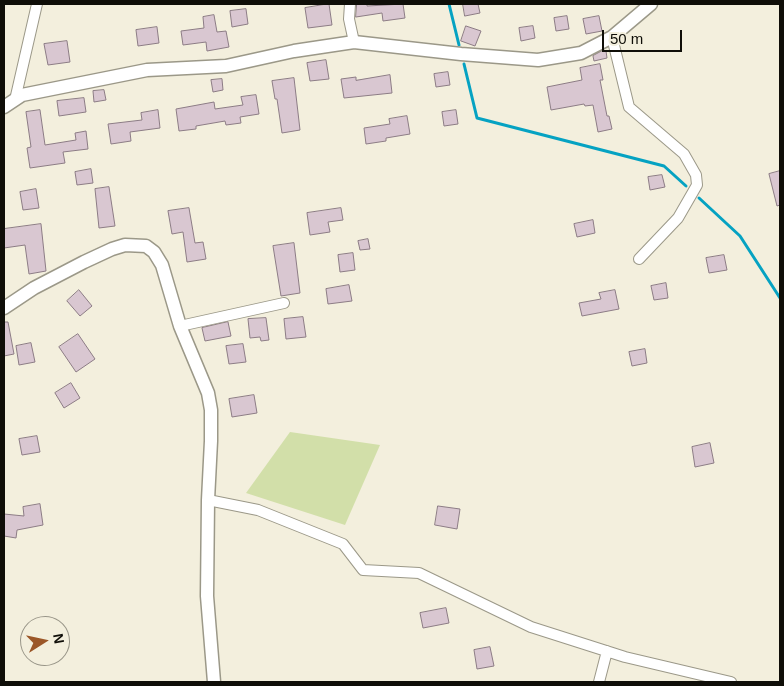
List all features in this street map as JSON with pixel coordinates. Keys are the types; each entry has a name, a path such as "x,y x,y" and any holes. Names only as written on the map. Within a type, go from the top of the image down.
{"street":[{"path":"15,100 37,4"},
{"path":"350,4 349,19 354,42"},
{"path":"4,107 22,96 146,70 226,66 294,51 354,42 461,54 538,60 581,53 612,36 651,4"},
{"path":"612,36 629,107 684,154 696,175 697,185 678,218 639,258"},
{"path":"4,308 34,288 84,262 125,245 146,246 154,252 162,265 180,326 198,366 210,401 211,441 207,596 214,682"},
{"path":"180,326 284,303"},
{"path":"208,500 258,510 343,544 363,570 419,573 531,627 607,651 731,682"},
{"path":"599,682 607,651"}],"green space":[{"path":"290,432 380,445 345,525 246,493"}],"building":[{"path":"329,4 332,25 308,28 305,8"},
{"path":"357,4 367,4 367,6 403,4 405,18 383,21 382,13 356,17"},
{"path":"463,4 478,4 480,13 465,16"},
{"path":"246,9 248,24 232,27 230,11"},
{"path":"214,15 217,32 226,31 229,47 207,51 206,42 183,45 181,31 204,28 203,17"},
{"path":"567,16 569,29 556,31 554,18"},
{"path":"599,16 602,31 586,34 583,19"},
{"path":"466,26 481,31 475,46 461,41"},
{"path":"533,26 535,38 521,41 519,28"},
{"path":"157,27 159,43 138,46 136,30"},
{"path":"67,41 70,62 48,65 44,44"},
{"path":"606,51 607,58 594,61 593,56"},
{"path":"326,60 329,79 310,81 307,63"},
{"path":"600,64 603,80 600,80 607,116 609,116 612,129 598,132 593,105 585,106 584,104 551,110 547,87 582,80 580,68"},
{"path":"448,72 450,85 436,87 434,74"},
{"path":"390,75 392,93 344,98 341,79 356,77 356,80"},
{"path":"294,78 300,130 282,133 277,99 275,99 272,81"},
{"path":"222,79 223,90 213,92 211,80"},
{"path":"104,90 106,100 94,102 93,91"},
{"path":"256,95 259,114 240,117 241,123 226,125 225,121 196,126 196,129 179,131 176,109 214,102 215,109 243,105 241,97"},
{"path":"84,98 86,112 59,116 57,101"},
{"path":"40,110 45,145 76,140 75,133 86,131 88,149 63,152 65,163 30,168 27,148 31,147 26,112"},
{"path":"158,110 160,128 130,132 131,141 111,144 108,124 142,120 141,113"},
{"path":"456,110 458,124 444,126 442,112"},
{"path":"407,116 410,134 386,138 386,141 366,144 364,128 390,124 389,119"},
{"path":"91,169 93,183 77,185 75,172"},
{"path":"780,171 780,205 777,206 769,174"},
{"path":"662,175 665,187 650,190 648,177"},
{"path":"109,187 115,226 99,228 95,189"},
{"path":"36,189 39,208 23,210 20,192"},
{"path":"189,208 195,243 203,242 206,259 187,262 183,232 172,234 168,211"},
{"path":"341,208 343,220 328,222 330,232 310,235 307,213"},
{"path":"593,220 595,233 577,237 574,224"},
{"path":"41,224 46,271 29,274 25,245 4,248 4,229"},
{"path":"368,239 370,249 360,250 358,241"},
{"path":"294,243 300,293 281,296 273,246"},
{"path":"353,253 355,270 340,272 338,255"},
{"path":"724,255 727,270 709,273 706,258"},
{"path":"666,283 668,298 654,300 651,286"},
{"path":"349,285 352,301 328,304 326,289"},
{"path":"79,290 92,306 80,316 67,301"},
{"path":"615,290 619,309 582,316 579,303 601,299 599,293"},
{"path":"303,317 306,337 286,339 284,319"},
{"path":"266,318 269,340 261,341 260,337 250,338 248,319"},
{"path":"4,322 8,322 14,354 4,356"},
{"path":"228,322 231,336 205,341 202,328"},
{"path":"78,334 95,359 76,372 59,347"},
{"path":"31,343 35,362 19,365 16,346"},
{"path":"243,344 246,362 229,364 226,346"},
{"path":"645,349 647,363 632,366 629,352"},
{"path":"71,383 80,398 64,408 55,393"},
{"path":"254,395 257,413 232,417 229,399"},
{"path":"37,436 40,452 22,455 19,439"},
{"path":"710,443 714,463 695,467 692,447"},
{"path":"40,504 43,525 17,530 16,538 4,536 4,514 24,516 23,507"},
{"path":"438,506 460,509 457,529 435,525"},
{"path":"446,608 449,623 423,628 420,613"},
{"path":"490,647 494,666 477,669 474,650"}],"waterway":[{"path":"449,4 459,45"},
{"path":"464,64 477,118 664,166 686,186"},
{"path":"699,198 740,236 780,298"}]}
